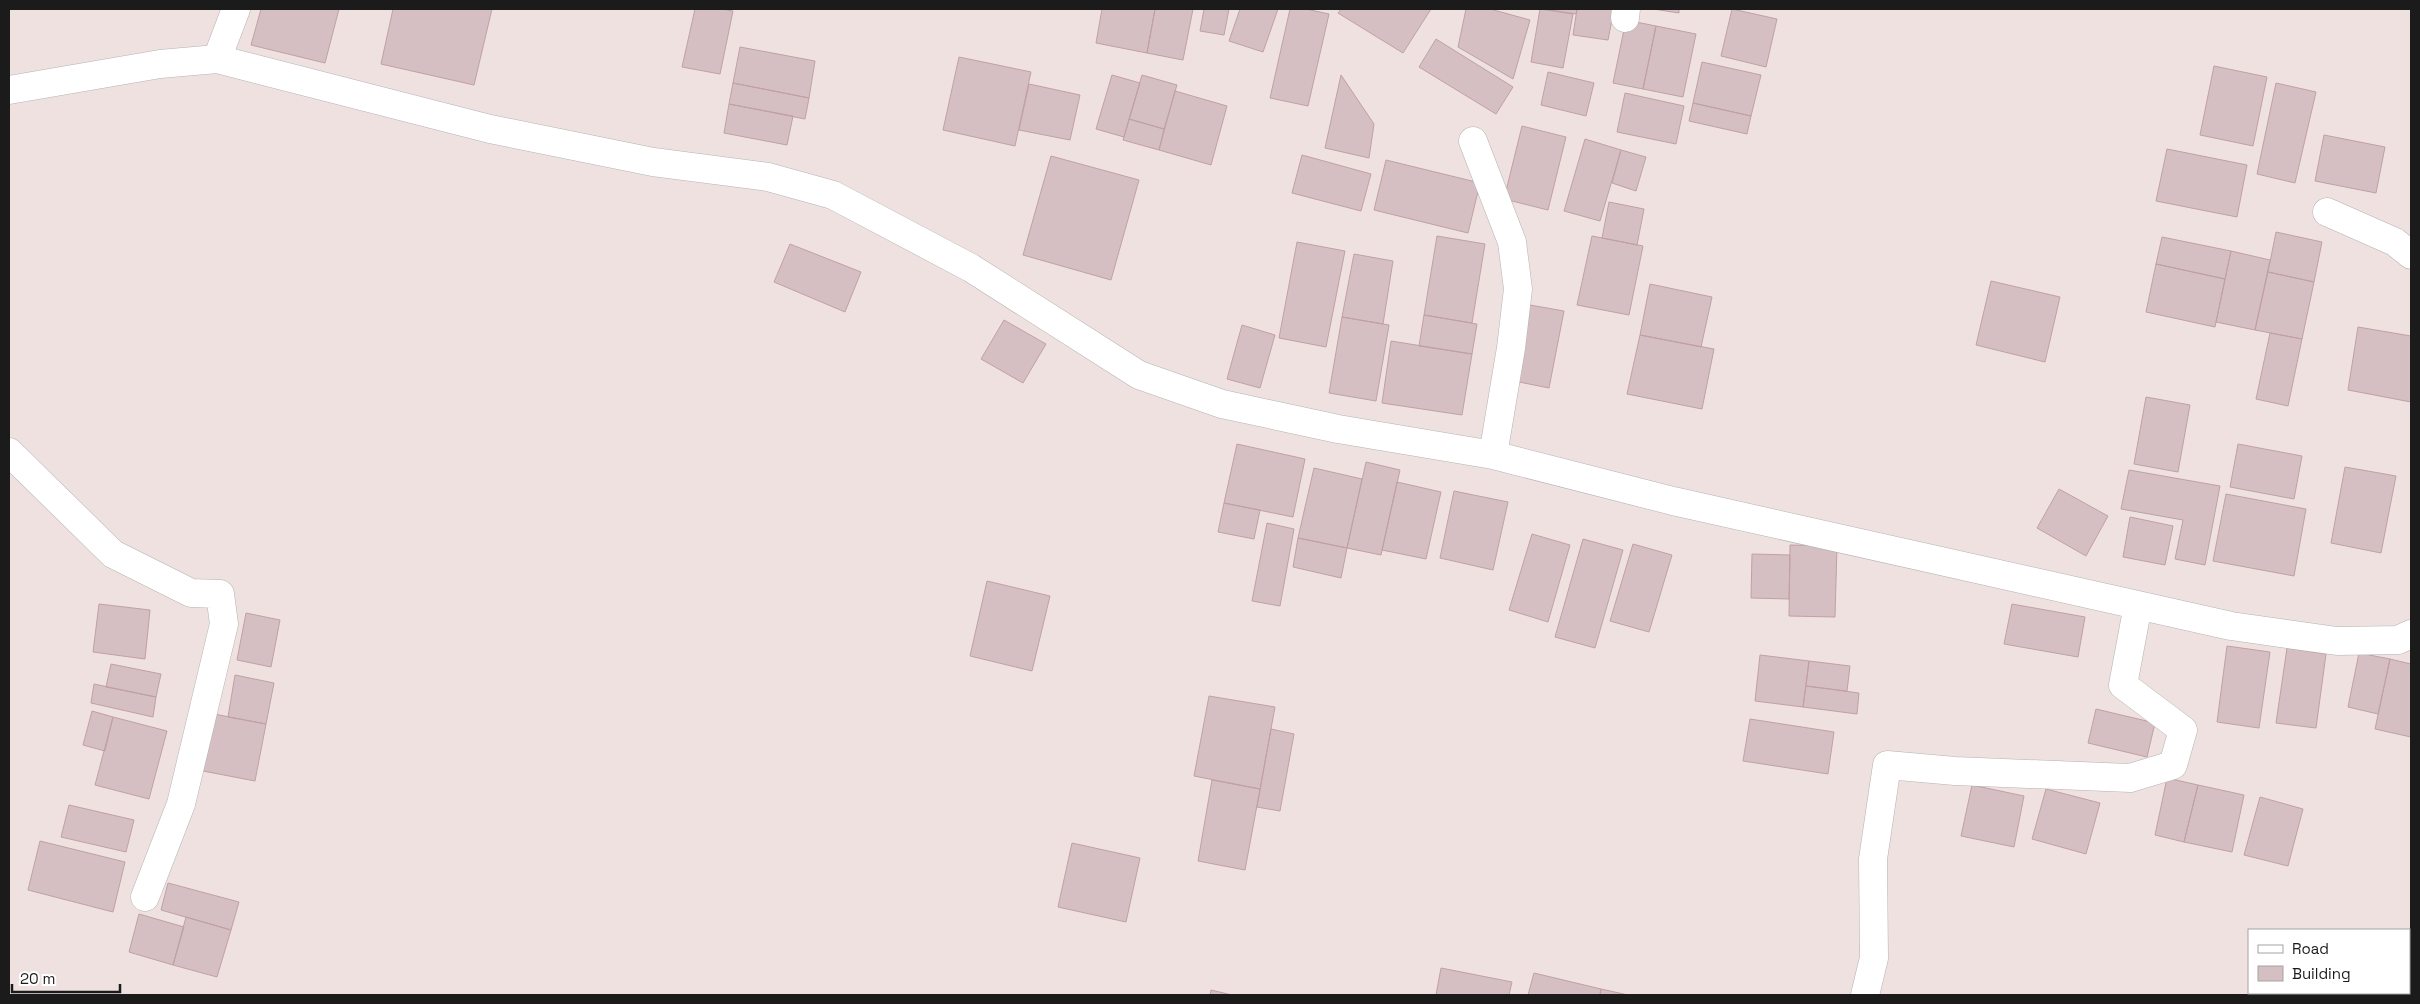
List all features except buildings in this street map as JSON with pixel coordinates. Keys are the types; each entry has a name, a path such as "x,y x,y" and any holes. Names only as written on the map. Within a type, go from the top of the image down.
{"street":[{"path":"217,60 236,9"},
{"path":"9,90 160,64 217,60 490,129 654,162 768,177 833,195 971,268 1139,375 1222,404 1338,429 1492,455 1673,501 2230,626 2337,641 2407,638"},
{"path":"1473,141 1512,242 1518,289 1511,348 1492,455"},
{"path":"2327,212 2395,242 2411,255"},
{"path":"9,452 112,554 191,593 220,594 224,624 181,804 145,897"},
{"path":"1865,995 1874,958 1872,859 1887,765 2130,778 2173,765 2183,730 2123,685 2138,605"}]}
